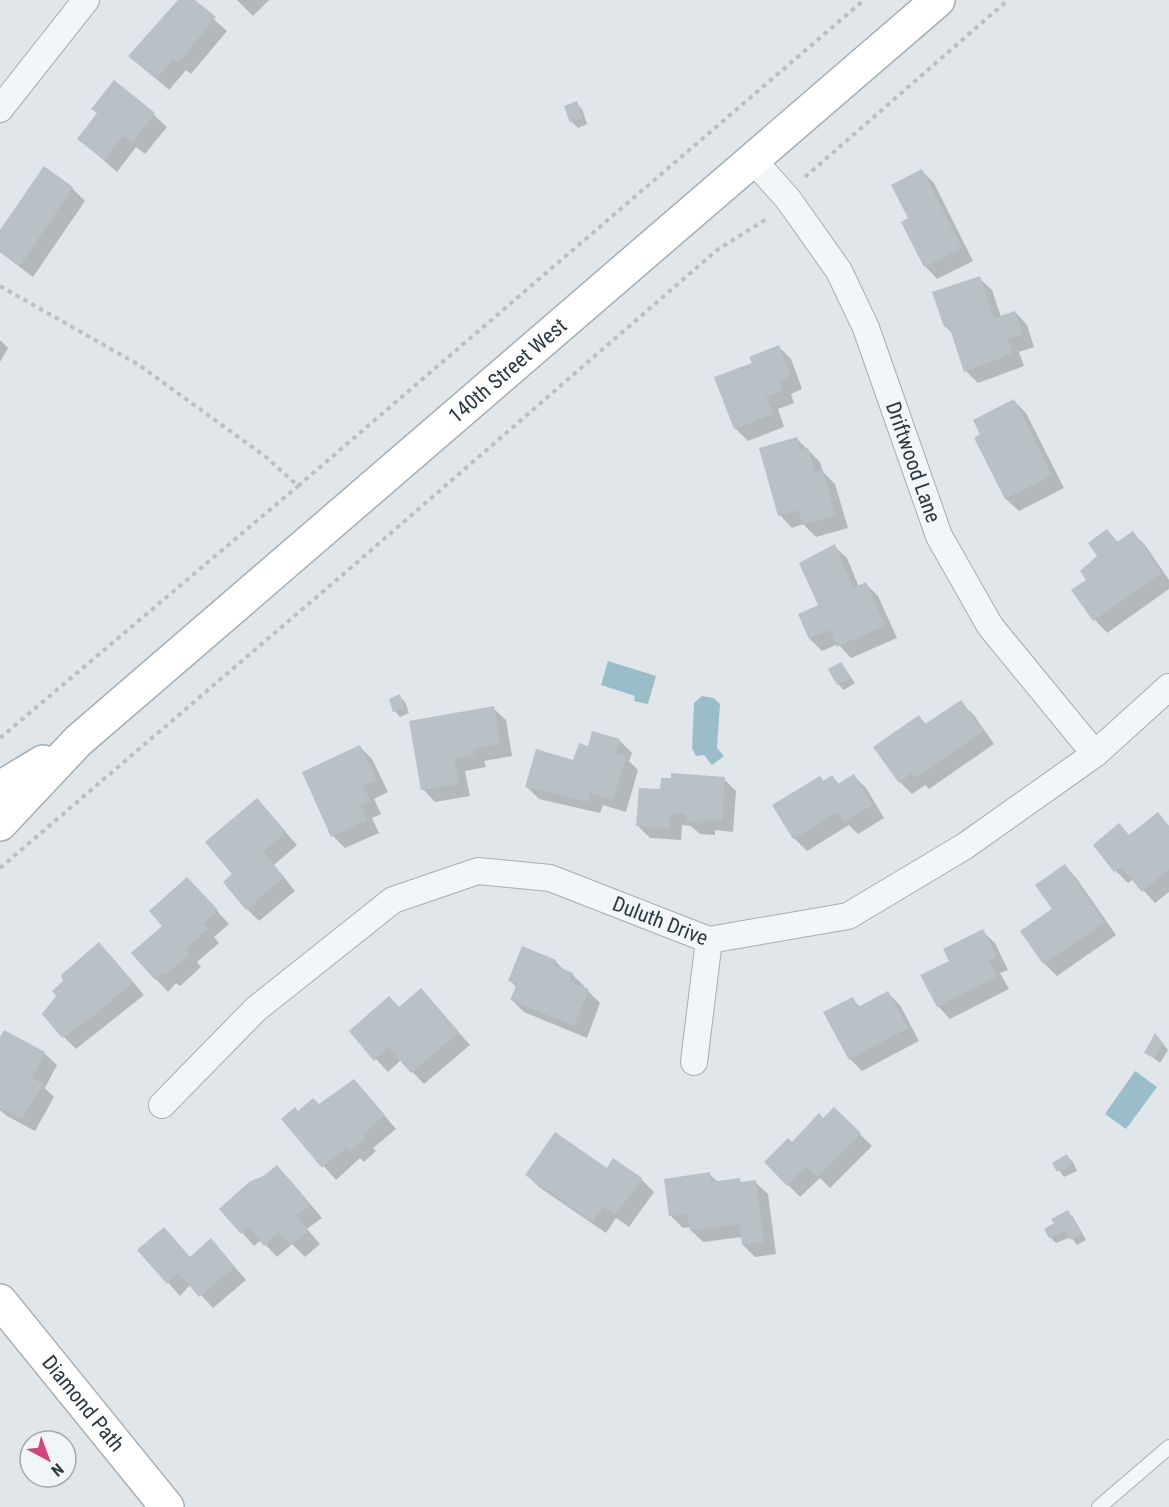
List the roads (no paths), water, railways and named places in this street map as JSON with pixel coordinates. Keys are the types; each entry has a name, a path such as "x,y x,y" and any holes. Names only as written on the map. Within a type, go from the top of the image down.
{"street":[{"path":"0,110 86,0"},
{"name":"140th Street West","path":"0,824 78,741 938,0"},
{"name":"Driftwood Lane","path":"753,160 788,199 839,271 866,328 939,536 990,626 1095,754"},
{"name":"Duluth Drive","path":"162,1105 256,1009 393,900 478,871 550,878 709,940 848,916 965,846 1095,754 1169,687"},
{"name":"140th Street West","path":"0,788 78,741"},
{"path":"694,1062 709,940"},
{"name":"Diamond Path","path":"0,1301 167,1507"},
{"name":"Diamond Path","path":"0,1335 158,1507"}],"lane":[{"path":"1099,1507 1169,1447"}],"water":[{"path":"608,661 656,676 648,704 634,701 635,696 601,685"},
{"path":"702,696 714,698 720,704 717,748 724,756 712,765 704,755 696,756 692,748 694,703"},
{"path":"1135,1071 1157,1087 1126,1129 1105,1114"}]}
